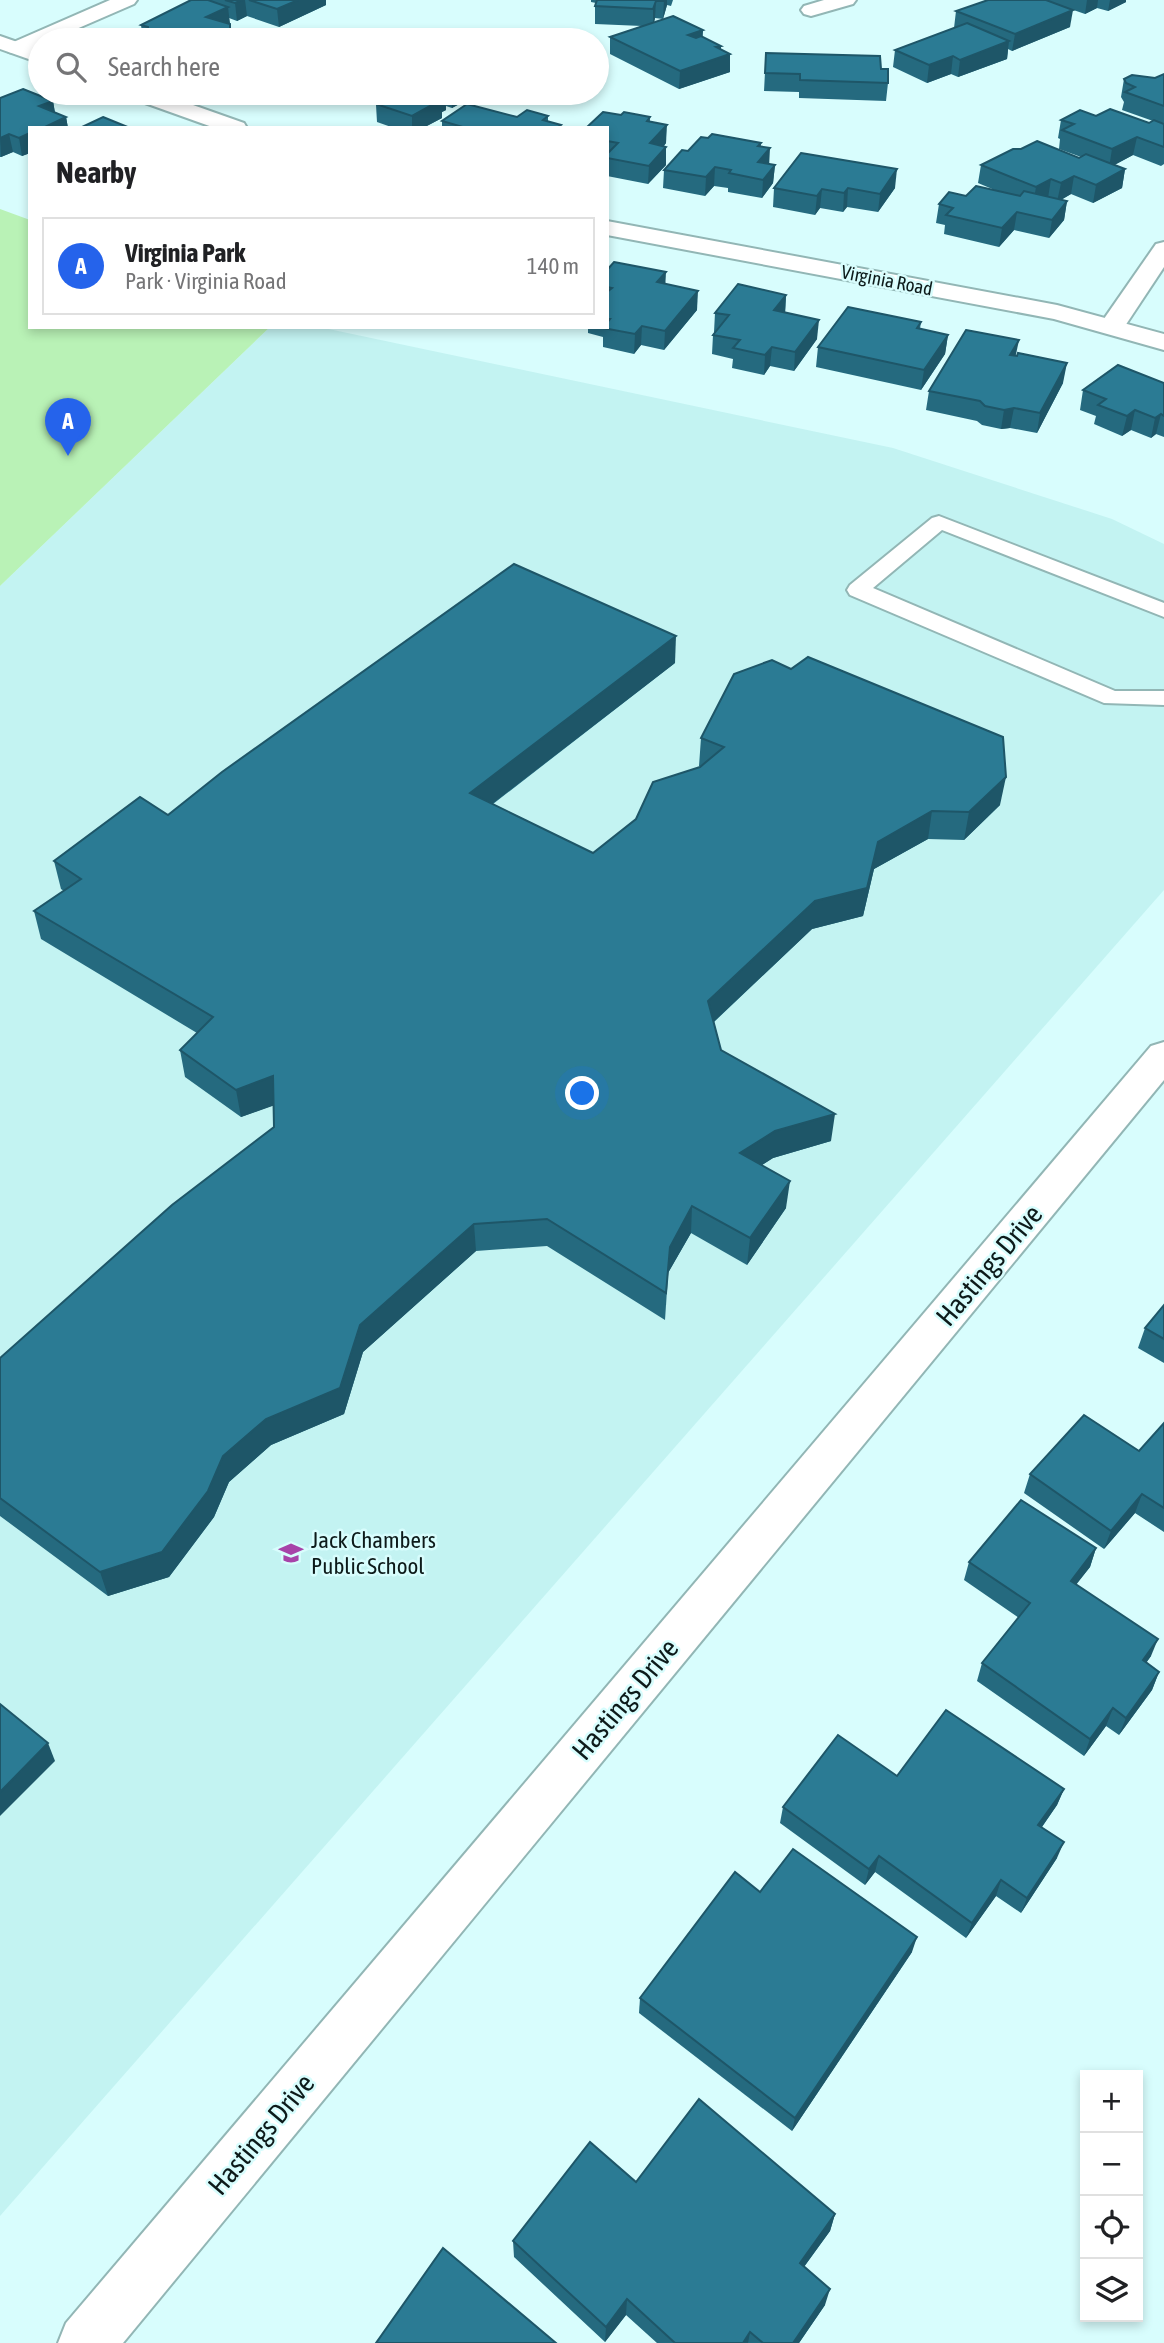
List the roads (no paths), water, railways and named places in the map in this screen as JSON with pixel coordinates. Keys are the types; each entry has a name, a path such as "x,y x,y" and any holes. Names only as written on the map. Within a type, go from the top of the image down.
{"street":[{"path":"53,28 127,0"},
{"path":"811,10 846,0"},
{"path":"8,45 28,37"},
{"path":"8,45 28,52"},
{"path":"172,105 230,126"},
{"name":"Virginia Road","path":"609,228 1057,312 1164,342"},
{"path":"1112,326 1164,249"},
{"name":"Hastings Drive","path":"86,2343 1164,1055"}],"lane":[{"path":"1164,611 939,522 858,590 1112,698 1164,698"}],"place":[{"name":"Virginia Park","path":"68,456"},
{"name":"Jack Chambers Public School","path":"291,1553"}]}
